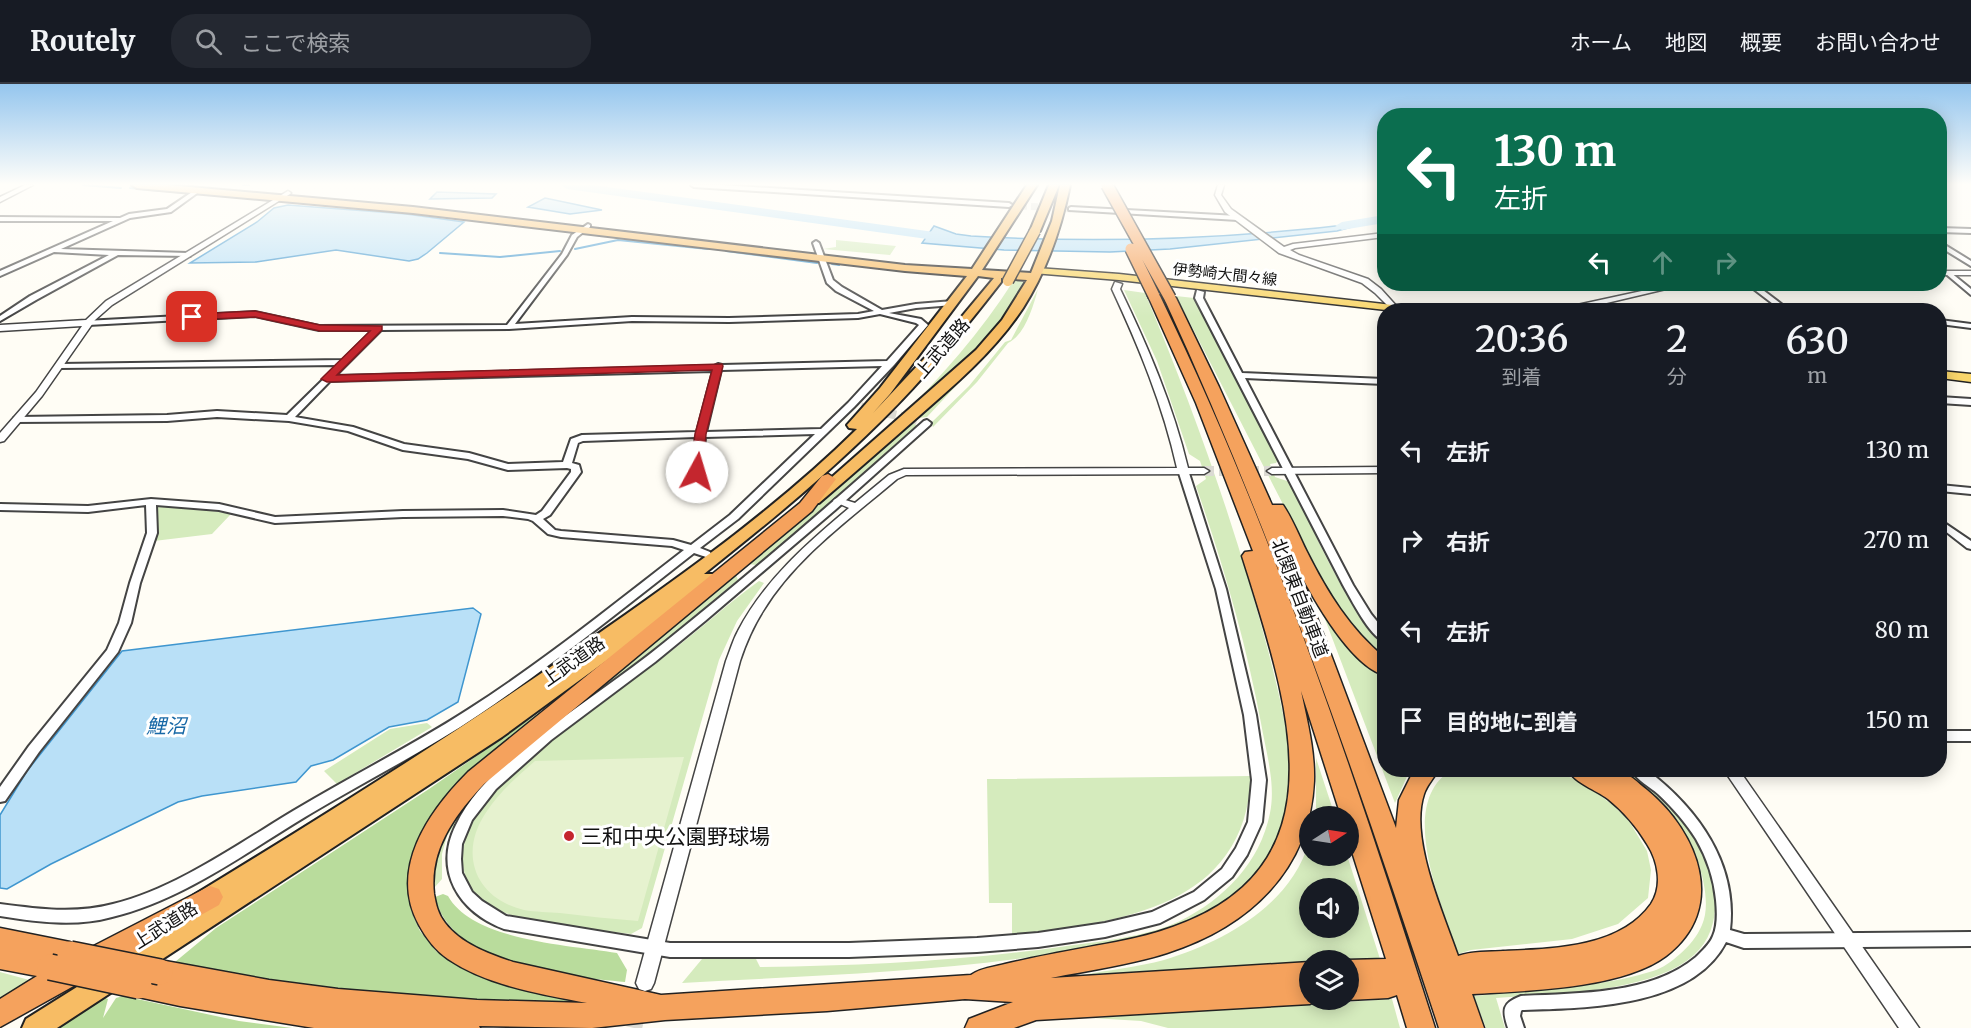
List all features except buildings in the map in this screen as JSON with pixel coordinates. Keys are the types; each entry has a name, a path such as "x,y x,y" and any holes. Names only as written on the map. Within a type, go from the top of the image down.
{"highway":[{"path":"586,229 1035,274"},
{"path":"766,523 789,489 870,408 953,303 1005,229"},
{"path":"665,1007 507,973 475,961 448,943 432,925 426,913 420,888 423,858 441,819 476,778 806,507 981,352 1015,311 1044,256 1054,229"},
{"name":"北関東自動車道","path":"1118,229 1184,358 1235,483 1283,610 1388,920 1421,1028"},
{"name":"北関東自動車道","path":"1132,229 1170,298 1221,404 1270,521 1335,689 1453,1028"},
{"name":"上武道路","path":"0,1027 411,772 510,705 828,479 936,373 969,334 1030,230"},
{"name":"上武道路","path":"35,1028 495,732 643,627 766,523 852,442 899,396 1002,280"},
{"path":"1221,404 1321,596 1351,637 1377,661"},
{"path":"766,523 806,507 828,479"},
{"path":"965,987 1034,969 1144,948 1198,930 1247,900 1282,857 1300,804 1302,770 1300,747 1288,684 1244,532 1235,483"},
{"path":"1419,777 1407,820 1410,848 1470,1028"},
{"path":"1591,777 1614,791 1653,831 1665,854 1669,872 1670,894 1663,912 1650,927 1610,948 1466,974 1566,975 1628,962 1661,945 1680,925 1688,907 1690,887 1686,866 1678,846 1668,828 1650,808 1611,777"},
{"path":"0,1014 38,990 210,897"},
{"path":"0,940 60,960 149,979 264,1009 405,1026 466,1028"},
{"path":"0,957 60,960"},
{"path":"1359,974 1386,978 1359,985"},
{"path":"149,979 409,1009 583,1016 665,1007 965,987 1036,991 1299,975"},
{"path":"979,1028 1036,1007 1299,992"}],"main road":[{"name":"伊勢崎大間々線","path":"1035,274 1119,277 1377,309"},
{"name":"伊勢崎大間々線","path":"1035,274 1377,310"},
{"path":"1947,376 1971,378"}],"street":[{"path":"0,274 99,229"},
{"path":"0,440 60,366 88,323 110,303 230,229"},
{"path":"509,327 565,254 574,237 585,229"},
{"path":"1252,229 1282,251 1365,281 1377,290"},
{"path":"1947,230 1971,231"},
{"path":"1282,251 1293,246 1377,237"},
{"path":"1947,249 1971,264"},
{"path":"52,251 188,255"},
{"path":"0,910 43,916 87,915 130,906 187,881 331,795 405,755 476,711 700,552 822,432 856,406 924,324 881,312 836,286 828,276 820,251"},
{"path":"0,320 33,298 117,253"},
{"path":"1947,273 1971,273"},
{"path":"1947,275 1971,293"},
{"path":"917,420 927,423 838,501 746,572 666,647 565,722 502,774 474,805 458,836 453,859 457,881 467,898 504,922 654,948 708,951 849,950 976,945 1105,930 1155,918 1182,906 1215,884 1235,863 1249,836 1257,811 1259,780 1250,715 1226,609 1183,471 1168,412 1151,367 1116,289 1118,284"},
{"path":"1599,303 1652,291"},
{"path":"1760,291 1776,303"},
{"path":"1200,292 1199,298 1353,594 1377,627"},
{"path":"0,328 255,314 320,328 509,327 632,319 729,320 858,316 916,306 953,303"},
{"path":"1947,323 1971,326"},
{"path":"288,418 379,328"},
{"path":"60,366 344,362"},
{"path":"327,379 718,366 891,363"},
{"path":"697,472 700,434 718,366"},
{"path":"1239,375 1377,381"},
{"path":"1947,400 1971,402"},
{"path":"17,420 166,418 217,414 288,418 350,429 404,447 469,456 508,467 567,465 576,467 576,472 546,513 537,519"},
{"path":"567,465 574,441 577,439 822,432"},
{"path":"1272,471 1377,470"},
{"path":"645,983 727,676 744,631 763,601 794,565 893,477 904,472 1204,471"},
{"path":"1947,489 1971,491"},
{"path":"838,501 858,508"},
{"path":"0,507 88,509 151,502 208,505 275,520 485,512 530,516 546,528 561,534 673,543 700,552"},
{"path":"0,796 119,640 152,533 151,502"},
{"path":"1947,528 1971,546"},
{"path":"1947,736 1971,736"},
{"path":"1516,1028 1512,1016 1513,1007 1521,1003 1609,996 1656,987 1672,981 1697,965 1722,934 1721,888 1710,852 1702,836 1679,806 1646,777"},
{"path":"1736,777 1910,1028"},
{"path":"1722,934 1744,941 1971,939"}],"green space":[{"path":"836,240 896,246 890,255 823,249 836,247"},
{"path":"1014,280 1027,283 1004,321 970,358 897,421 959,354 988,318"},
{"path":"1038,289 1028,320 1019,334 1008,343 977,382 933,427 931,423 969,386 1005,342 1011,340"},
{"path":"1124,290 1145,293 1163,337 1229,516 1269,654 1286,734 1290,776 1286,815 1275,844 1256,871 1221,903 1183,925 1141,937 995,962 839,975 682,983 702,959 756,959 760,967 910,962 1023,952 1137,935 1167,927 1196,912 1238,878 1249,863 1265,831 1272,802 1270,768 1255,693 1233,603 1196,486 1206,479 1200,461 1189,454 1157,361"},
{"path":"1176,296 1194,298 1279,458 1276,463 1270,464 1275,477 1290,482 1330,564 1357,611 1377,638 1377,650 1349,621 1324,584"},
{"path":"994,345 927,417 919,418 914,423 917,426 915,429 757,565 747,564 899,433"},
{"path":"159,506 231,514 212,534 154,541 157,523 156,508"},
{"path":"735,573 738,580 655,649 547,732 472,799 447,836 442,854 442,879 434,888 436,859 440,847 451,825 475,791"},
{"path":"759,581 764,583 737,621 719,660 642,928 631,934 553,924 513,915 482,901 467,882 463,859 466,836 477,814 490,796 514,772 556,737"},
{"path":"1323,614 1377,673 1377,756"},
{"path":"563,696 475,771 413,857 409,876 409,895 412,913 420,931 436,951 461,968 496,981 587,999 585,1004 390,995 260,978 175,962 216,928 429,789"},
{"path":"427,723 432,727 337,784 324,771 390,729"},
{"name":"三和中央公園野球場","path":"684,757 638,921 524,910 507,904 493,895 483,884 476,871 473,857 478,827 497,797 535,761"},
{"path":"1316,758 1332,806 1316,806"},
{"path":"1251,776 1243,820 1226,855 1201,881 1169,900 1133,914 1093,923 1012,935 1012,903 989,903 987,779"},
{"path":"1385,777 1407,777 1395,803"},
{"path":"1444,777 1570,777 1585,784 1614,806 1629,821 1647,851 1651,870 1648,898 1618,924 1572,939 1471,950 1458,954 1434,884 1428,857 1425,830 1427,806 1435,785"},
{"path":"1629,777 1642,778 1674,811 1699,844 1708,862 1714,886 1715,912 1713,924 1703,946 1676,968 1627,984 1572,993 1496,998 1505,1028 1486,1028 1472,992 1476,996 1588,985 1631,977 1653,971 1667,964 1692,941 1702,925 1705,914 1706,901 1702,874 1686,835 1652,795"},
{"path":"1299,866 1350,866 1354,878 1299,878 1299,938 1359,938 1359,893 1380,959 1359,959 1359,950 1299,950 1299,964 1082,975 1164,960 1209,943 1252,918 1287,884"},
{"path":"443,894 448,896 460,911 478,923 500,932 549,943 617,953 627,970 625,982 544,971 487,953 463,939 445,920 435,897"},
{"path":"0,972 33,981 0,1002"},
{"path":"123,996 239,1021 292,1028 54,1028 103,997 108,999 103,1018 116,998"},
{"path":"1392,999 1400,1028 1168,1028 1141,1021 1092,1018 1299,1005 1299,1010 1359,1010 1359,1001"}],"water":[{"path":"245,229 456,229 427,253 418,259 409,261 336,250 256,262 190,263"},
{"path":"932,229 942,229 971,236 1072,240 1221,236 1344,229 1170,249 1110,252 1004,250 922,243"},
{"name":"鯉沼","path":"473,608 481,614 458,702 427,720 389,727 333,760 311,766 296,782 202,796 178,802 51,864 7,889 0,888 0,815 27,771 122,651"}],"waterway":[{"path":"880,229 956,239"},
{"path":"575,249 618,240 708,249"},
{"path":"440,253 500,257 560,251"},
{"path":"726,251 817,263"},
{"path":"832,264 839,265"}],"tunnel":[{"path":"861,407 917,420"},
{"path":"1204,471 1272,471"},
{"path":"634,1028 639,1007"}],"place":[{"name":"三和中央公園野球場","path":"569,836"}],"route":[{"path":"192,317 255,314 320,328 379,328 327,379 718,366 700,434 697,472"}]}
